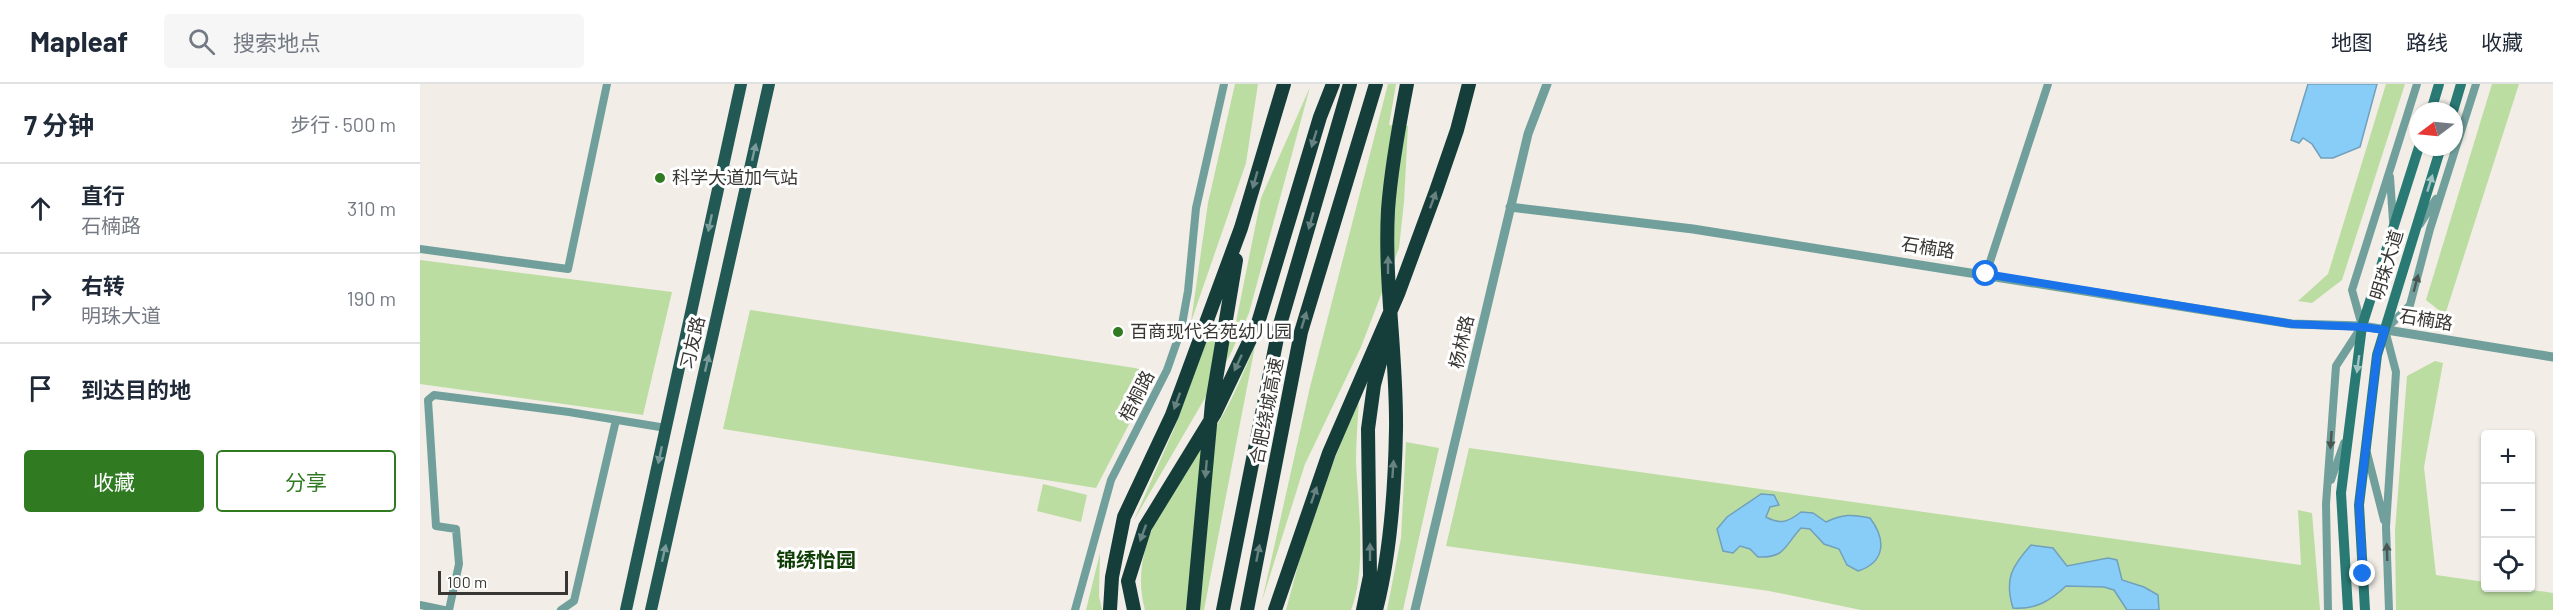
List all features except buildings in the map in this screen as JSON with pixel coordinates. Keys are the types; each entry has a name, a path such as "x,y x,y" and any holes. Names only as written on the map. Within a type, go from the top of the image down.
{"highway":[{"path":"1110,610 1112,577 1124,517 1172,415 1241,228 1284,84"},
{"path":"1134,610 1128,581 1144,527 1215,413 1258,322 1320,117 1333,84"},
{"name":"合肥绕城高速","path":"1223,610 1279,328 1350,84"},
{"name":"合肥绕城高速","path":"1246,610 1301,332 1376,84"},
{"path":"1376,610 1388,542 1396,428 1388,287 1388,210 1407,84"},
{"path":"1275,610 1329,453 1398,294 1457,130 1469,84"},
{"path":"1193,610 1212,403 1241,228"},
{"path":"1363,610 1370,576 1368,429 1374,385 1398,294"}],"main road":[{"name":"习友路","path":"626,610 741,84"},
{"name":"习友路","path":"651,610 769,84"},
{"path":"2434,102 2439,84"},
{"path":"2455,102 2461,84"},
{"name":"明珠大道","path":"2348,610 2341,493 2362,327 2416,156"},
{"name":"明珠大道","path":"2365,610 2359,505 2377,355 2438,156"}],"street":[{"path":"420,249 568,269 607,84"},
{"name":"梧桐路","path":"1075,610 1111,480 1167,370 1181,330 1188,291 1196,208 1224,84"},
{"name":"杨林路","path":"1416,610 1510,207 1528,135 1547,84"},
{"path":"1986,274 2048,84"},
{"path":"2328,610 2327,492 2336,366 2362,327 2352,290 2417,84"},
{"path":"2389,610 2386,527 2396,372 2385,330 2410,305 2443,188 2476,84"},
{"path":"2389,172 2393,228"},
{"path":"2415,233 2443,188"},
{"name":"石楠路","path":"1510,207 1704,231 2292,324 2362,327 2553,357"},
{"path":"420,605 447,610 459,564 456,529 436,526 428,400 434,395 666,428"},
{"path":"561,610 574,601 616,420"},
{"path":"2327,492 2351,422"},
{"path":"2366,449 2386,527"}],"green space":[{"path":"1235,84 1258,84 1246,163 1191,322 1208,203"},
{"path":"1388,84 1396,84 1389,125 1408,126 1399,248 1361,347 1305,464 1262,601 1310,387"},
{"path":"2386,84 2405,84 2342,280 2312,303 2298,301 2328,274"},
{"path":"2492,84 2519,84 2445,315 2426,300"},
{"path":"1310,87 1249,313 1230,355 1134,520 1174,429 1211,328 1234,332 1261,198"},
{"path":"420,260 672,292 643,415 420,384"},
{"path":"750,310 1135,368 1155,374 1096,488 723,429"},
{"path":"1255,346 1204,610 1145,610 1141,582 1144,556 1152,530 1164,506 1224,413"},
{"path":"2435,361 2443,363 2424,467 2436,575 2481,581 2481,592 2535,590 2553,593 2553,610 2396,610 2395,531 2407,376"},
{"path":"1359,397 1356,462 1360,557 1356,594 1351,610 1286,610 1309,524"},
{"path":"1406,442 1439,448 1403,610 1387,610 1401,538"},
{"path":"1469,448 2301,565 2298,510 2312,513 2320,610 1861,610 1769,591 1446,546"},
{"path":"1043,484 1087,495 1081,522 1037,511"},
{"path":"1100,553 1099,596 1102,610 1086,610"}],"water":[{"path":"2308,84 2377,84 2360,147 2333,158 2321,158 2312,144 2303,138 2299,143 2291,140"},
{"path":"1761,494 1774,495 1779,505 1770,507 1766,517 1780,522 1801,512 1813,513 1826,522 1837,517 1848,516 1870,518 1881,542 1878,556 1874,562 1858,571 1847,565 1839,549 1824,544 1810,529 1801,528 1784,550 1774,555 1758,557 1750,549 1740,546 1733,553 1723,551 1717,529 1727,517"},
{"path":"2031,545 2053,548 2067,566 2108,558 2117,560 2122,580 2144,587 2158,595 2159,610 2127,610 2114,590 2104,587 2066,586 2055,596 2036,606 2013,608 2009,589 2012,574 2019,560"}],"place":[{"name":"科学大道加气站","path":"660,178"},
{"name":"百商现代名苑幼儿园","path":"1118,332"}],"district":[{"name":"锦绣怡园","path":"816,560"}],"route":[{"path":"1986,274 2292,324 2385,330 2377,355 2359,505 2363,574"}]}
